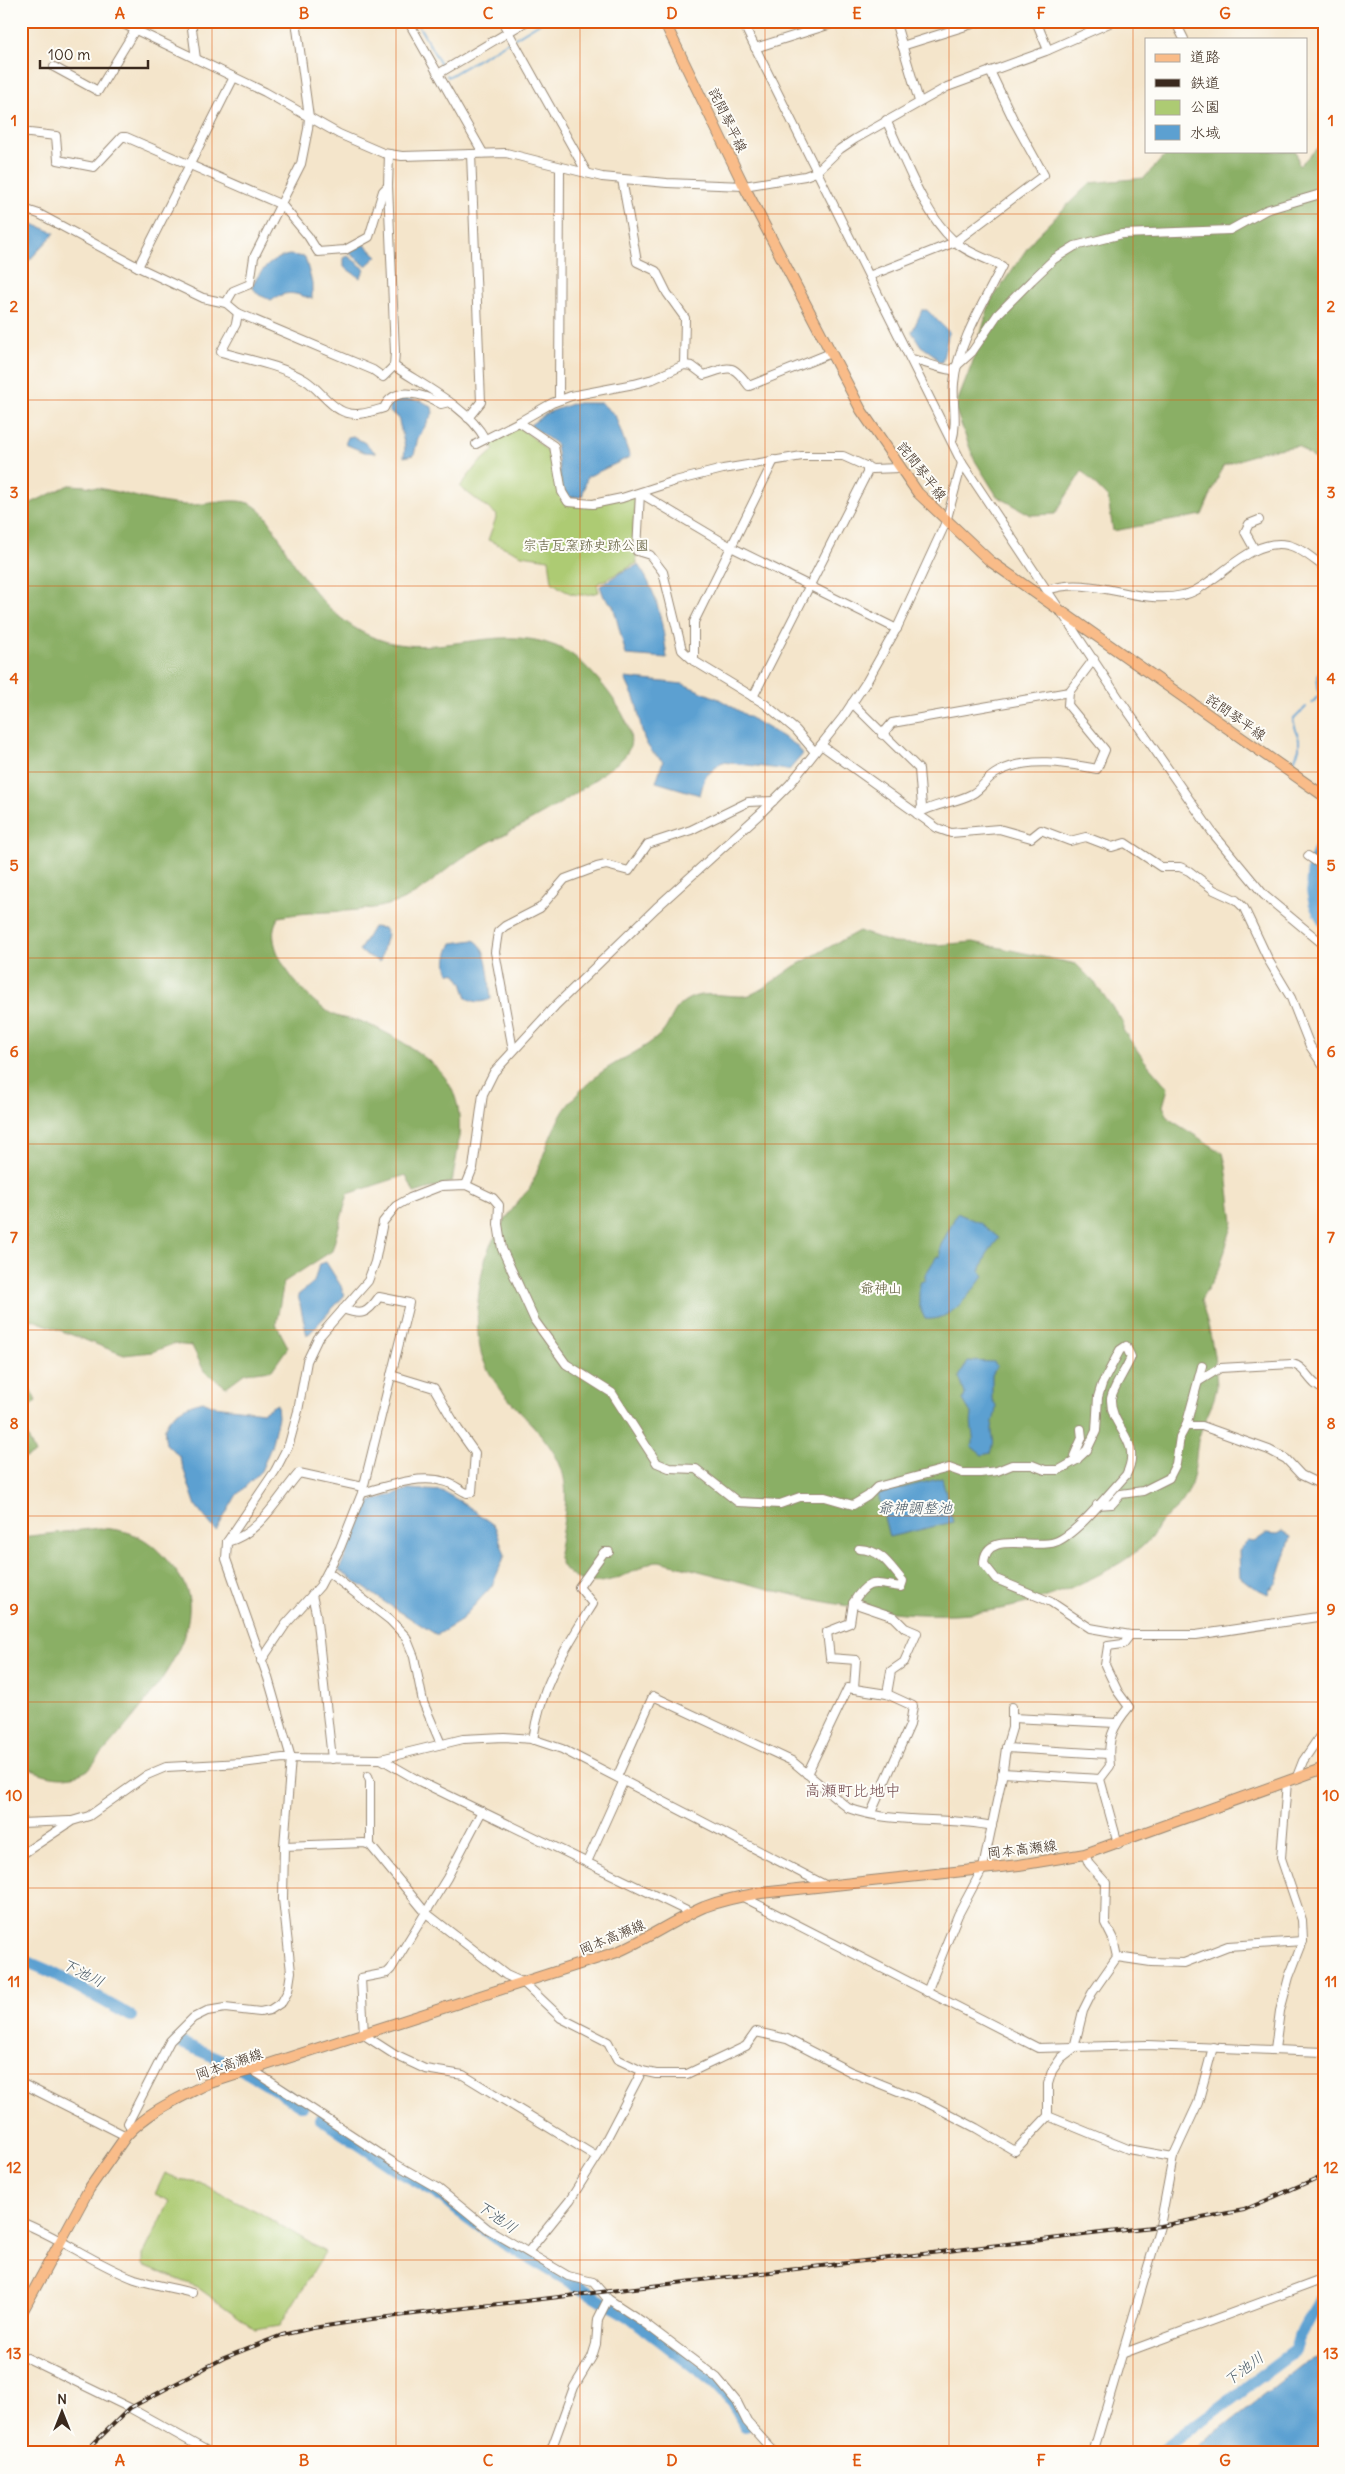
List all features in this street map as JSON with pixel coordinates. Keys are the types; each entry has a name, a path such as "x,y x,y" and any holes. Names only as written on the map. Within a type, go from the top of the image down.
{"main road":[{"name":"詫間琴平線","path":"664,21 744,186 861,410 918,492 946,522 990,561 1324,796"},
{"name":"岡本高瀬線","path":"21,2314 60,2240 90,2189 129,2133 171,2102 206,2084 364,2035 617,1952 640,1942 691,1914 741,1896 983,1868 1084,1854 1118,1844 1324,1768"}],"street":[{"path":"117,21 234,77 339,134 389,154 444,156 506,153 560,167 622,179 744,186 805,176 816,172 840,149 919,101 947,87 1048,50 1114,21"},
{"path":"191,21 196,59"},
{"path":"226,302 233,291 250,284 254,257 282,205 301,164 310,117 296,21"},
{"path":"408,21 483,153"},
{"path":"502,21 587,173"},
{"path":"438,74 509,34 527,21"},
{"path":"742,21 962,463 1125,708 1212,832 1264,895 1324,945"},
{"path":"755,48 841,21"},
{"path":"895,21 919,101"},
{"path":"902,46 982,21"},
{"path":"1036,21 1048,50"},
{"path":"1175,21 1184,38"},
{"path":"54,66 98,91 135,30"},
{"path":"869,276 955,242 1044,176 1014,121 990,71"},
{"path":"138,267 234,77"},
{"path":"886,120 928,207 955,242 1002,266 979,311 959,364 954,382 955,418 952,441"},
{"path":"21,132 56,136 58,160 94,166 122,137 126,137 282,205 308,236 318,252 345,250 369,237 383,191 388,186"},
{"path":"21,208 69,229 138,267 203,298 226,302 238,313 373,370 382,377 394,366 395,352 388,186 389,154"},
{"path":"468,418 481,402 471,154"},
{"path":"559,400 560,167"},
{"path":"622,179 636,262 656,271 667,293 685,318 684,366"},
{"path":"911,359 932,367 952,370 972,352 1005,307 1054,259 1076,246 1122,234 1230,230 1252,216 1272,208 1306,200 1324,193"},
{"path":"238,313 236,324 222,352 285,370 317,388 340,410 362,415 384,408 387,401 401,394 430,397 441,404 449,402"},
{"path":"476,444 559,400 647,381 684,366 692,366 704,375 720,368 731,368 740,374 749,386 831,353"},
{"path":"394,366 449,402 468,418 485,439"},
{"path":"519,422 554,446 562,492 568,502 593,504 640,493 675,481 723,469 802,456 844,456 872,469 900,468"},
{"path":"694,661 694,622 774,460"},
{"path":"466,1185 473,1168 483,1094 494,1072 513,1050 656,908 773,801 821,745 852,703 897,629 946,522 962,463"},
{"path":"754,697 867,473 867,466"},
{"path":"640,493 731,547 897,629"},
{"path":"640,493 637,551 650,555 663,572 682,650 694,661 754,697 796,730 815,752"},
{"path":"1255,550 1246,532 1250,524 1259,520"},
{"path":"1047,590 1060,586 1081,585 1134,596 1183,595 1194,592 1255,550 1288,545 1324,566"},
{"path":"917,814 938,804 970,795 980,789 992,776 1009,767 1027,763 1065,763 1097,769 1105,750 1068,705 1069,692 1094,659"},
{"path":"882,735 892,723 1069,692"},
{"path":"852,703 882,735 919,769 922,807 917,814"},
{"path":"821,745 937,828 951,833 999,829 1031,838 1041,830 1070,841 1086,837 1112,847 1125,843 1161,867 1180,867 1189,871 1214,890 1236,900 1244,908 1269,961 1294,1005 1310,1046 1324,1067"},
{"path":"513,1050 495,952 498,932 505,926 540,908 565,880 606,865 628,871 648,844 691,830 748,802 773,801"},
{"path":"1308,856 1323,867"},
{"path":"129,2133 128,2123 170,2041 193,2018 207,2011 225,2008 260,2012 270,2010 282,2002 288,1991 291,1972 283,1899 284,1846 291,1758 268,1678 260,1661 226,1559 227,1542 275,1471 289,1444 298,1411 307,1361 318,1338 368,1281 375,1262 383,1222 396,1206 410,1198 441,1186 466,1185 484,1192 498,1205 498,1224 502,1249 535,1320 566,1364 612,1394 660,1466 696,1469 738,1502 780,1504 800,1497 825,1497 853,1505 868,1496 877,1487 949,1468 963,1473 997,1471 1012,1465 1032,1465 1045,1470 1059,1470 1077,1460 1087,1450 1096,1431 1098,1397 1102,1384 1120,1350 1126,1346 1131,1357 1111,1399 1116,1418 1131,1446 1131,1464 1126,1475 1071,1532 1058,1541 1046,1545 1001,1542 989,1548 984,1558 984,1564 996,1579 1051,1602 1090,1628 1130,1635 1196,1635 1324,1616"},
{"path":"260,1661 286,1624 312,1595 328,1572 340,1548 362,1490 409,1303 379,1297 370,1311 363,1313 343,1309"},
{"path":"1199,1381 1220,1368 1292,1364 1300,1366 1317,1387 1324,1389"},
{"path":"1097,1505 1112,1504 1121,1494 1143,1492 1169,1478 1176,1464 1180,1437 1186,1426 1202,1366"},
{"path":"227,1542 244,1536 260,1521 299,1473 362,1490 399,1482 425,1481 446,1482 467,1493 472,1492 475,1453 458,1429 434,1388 391,1374"},
{"path":"1186,1426 1202,1426 1269,1450 1286,1459 1301,1475 1324,1486"},
{"path":"1077,1460 1074,1456 1082,1438 1081,1429"},
{"path":"854,1690 856,1660 830,1658 827,1632 850,1623 853,1603 861,1589 878,1582 901,1587 903,1581 885,1560 872,1550 859,1549"},
{"path":"533,1740 535,1721 549,1677 593,1604 580,1587 604,1552 609,1552"},
{"path":"328,1572 390,1620 406,1637 414,1657 423,1702 441,1744"},
{"path":"312,1595 316,1613 332,1759"},
{"path":"853,1603 894,1617 904,1628 917,1633 904,1662 891,1671 887,1694"},
{"path":"1100,1779 1110,1766 1108,1748 1116,1723 1129,1707 1118,1692 1105,1665 1108,1646 1124,1644 1130,1635"},
{"path":"807,1774 848,1688 887,1694 913,1706 910,1725 871,1813"},
{"path":"587,1862 653,1696 792,1762 848,1808 915,1819 972,1822 992,1826"},
{"path":"928,1992 958,1915 983,1868 1006,1748 1012,1728 1012,1706"},
{"path":"1012,1718 1116,1723"},
{"path":"1275,2049 1280,2011 1289,1977 1303,1941 1302,1920 1281,1858 1291,1780 1324,1730"},
{"path":"21,1823 72,1821 89,1816 147,1775 166,1767 291,1758 381,1759 463,1739 504,1736 533,1740 562,1749 827,1886"},
{"path":"1006,1748 1108,1754"},
{"path":"381,1759 404,1773 691,1914"},
{"path":"1002,1772 1100,1779"},
{"path":"368,1776 370,1781 370,1845"},
{"path":"1100,1779 1118,1844"},
{"path":"482,1811 426,1913 392,1969 387,1973 361,1978 364,2035 394,2055 425,2069 463,2075 597,2157"},
{"path":"21,1855 72,1821"},
{"path":"284,1846 364,1843 370,1845 426,1913 506,1975 524,1983 561,2018 608,2042 617,2059 642,2071 656,2074 687,2074 746,2046 756,2032 787,2039 851,2072 928,2104 976,2128 1015,2152 1048,2116 1048,2084 1052,2071 1061,2058 1074,2048 1083,2011 1092,1993 1117,1957 1113,1939 1105,1923 1106,1883 1089,1864 1084,1854"},
{"path":"741,1896 1029,2045 1044,2049 1118,2045 1324,2052"},
{"path":"1117,1957 1151,1962 1184,1963 1228,1946 1303,1941"},
{"path":"1093,2453 1160,2226 1173,2157 1198,2103 1213,2047"},
{"path":"246,2071 439,2189 488,2229 568,2276 593,2282 606,2302 643,2322 717,2378 737,2402 747,2422 776,2453"},
{"path":"528,2252 570,2200 597,2157 642,2071"},
{"path":"21,2082 129,2133"},
{"path":"1048,2116 1128,2149 1173,2157"},
{"path":"21,2222 60,2240 67,2247 135,2278 192,2293"},
{"path":"1124,2353 1324,2279"},
{"path":"550,2453 574,2387 592,2357 596,2344 598,2319 606,2302"},
{"path":"21,2355 130,2408 211,2453"}],"green space":[{"path":"1324,141 1324,467 1298,446 1263,451 1223,466 1202,515 1113,531 1108,498 1082,471 1055,514 1031,515 997,496 974,459 955,408 972,364 990,302 1035,237 1090,183 1144,178 1168,152 1296,152 1299,166"},
{"name":"宗吉瓦窯跡史跡公園","path":"518,427 540,444 552,459 569,504 636,494 633,535 637,563 597,584 599,592 580,595 563,590 552,582 549,559 522,555 488,540 497,515 460,487 476,466 494,450 490,442"},
{"path":"69,485 99,488 172,504 195,505 232,501 249,503 261,511 270,522 295,565 324,602 336,614 361,632 375,638 399,644 423,646 496,638 520,638 544,642 568,652 600,681 621,710 631,738 629,749 622,759 583,788 533,819 470,853 418,892 398,902 369,909 279,917 274,929 274,943 288,971 310,997 335,1016 362,1022 397,1039 421,1055 441,1073 454,1094 457,1106 459,1118 458,1144 452,1182 414,1193 406,1175 348,1194 332,1251 284,1282 276,1324 288,1347 272,1370 245,1373 226,1387 204,1371 192,1346 173,1344 152,1352 124,1355 28,1318 21,1295 21,510 29,504"},
{"name":"爺神山","path":"859,931 893,943 937,945 973,942 1076,964 1095,983 1123,1022 1123,1030 1144,1060 1168,1088 1163,1106 1169,1119 1223,1153 1233,1222 1220,1267 1201,1300 1212,1344 1217,1387 1198,1440 1191,1484 1185,1498 1160,1523 1149,1540 1141,1548 1112,1568 1070,1588 1019,1605 968,1613 916,1614 864,1609 812,1599 659,1561 649,1563 627,1574 602,1582 586,1582 578,1579 564,1568 558,1553 566,1490 558,1460 549,1445 498,1386 483,1359 477,1315 478,1297 488,1250 507,1218 530,1188 553,1131 564,1110 595,1077 656,1038 666,1028 678,1007 685,1001 693,997 711,994 746,996 752,994 795,966"},
{"path":"21,1369 36,1401 21,1415"},
{"path":"21,1420 35,1454 21,1460"},
{"path":"99,1528 131,1533 147,1542 162,1555 180,1576 187,1591 189,1601 188,1623 180,1646 154,1691 88,1770 80,1774 63,1777 46,1775 21,1765 21,1537"},
{"path":"165,2173 179,2179 199,2182 260,2213 325,2252 280,2325 255,2329 197,2287 143,2265 143,2255 170,2201 155,2194"}],"water":[{"path":"21,219 55,233 21,269"},
{"path":"362,242 377,256 366,266 347,251"},
{"path":"289,255 305,257 312,283 312,299 300,295 287,294 271,300 259,295 252,287 258,276 272,262"},
{"path":"348,256 365,269 360,278 344,267 344,258"},
{"path":"922,310 927,310 949,332 942,362 938,362 934,355 921,346 912,332"},
{"path":"396,398 422,401 432,407 433,413 418,438 414,455 404,457 405,447 398,417 389,412 389,405"},
{"path":"574,403 601,403 615,415 630,457 587,477 582,497 570,497 562,488 556,444 530,425 547,413"},
{"path":"353,436 365,443 376,453 364,452 345,444 348,437"},
{"path":"638,565 645,575 655,598 667,658 626,655 613,605 604,597 600,586 620,573"},
{"path":"625,678 683,684 719,699 796,745 803,754 789,770 722,762 705,777 700,795 656,782 663,761 655,755 646,742 636,703"},
{"path":"373,927 384,928 387,934 380,962 359,951"},
{"path":"473,940 482,949 489,974 491,999 481,1002 467,998 462,983 456,974 449,973 446,962 452,943"},
{"path":"957,1213 980,1223 999,1238 987,1254 980,1271 984,1276 966,1298 944,1316 935,1319 925,1319 919,1306 919,1283 925,1280 925,1275 937,1256 940,1257 940,1247"},
{"path":"326,1262 341,1286 344,1296 307,1336 298,1295 314,1282 319,1264"},
{"path":"968,1361 994,1362 997,1366 992,1375 992,1400 996,1405 992,1426 994,1442 991,1453 982,1455 972,1447 972,1415 963,1400 965,1394 959,1377"},
{"path":"203,1401 214,1406 263,1412 277,1404 278,1417 271,1447 261,1471 236,1496 216,1531 196,1506 179,1456 166,1444 165,1436 167,1423 175,1413 186,1406"},
{"name":"爺神調整池","path":"942,1478 953,1522 889,1537 878,1494"},
{"path":"409,1489 442,1491 465,1504 495,1526 505,1555 492,1586 459,1622 437,1635 386,1603 339,1570 370,1502"},
{"path":"1282,1531 1291,1537 1277,1582 1270,1588 1268,1594 1253,1587 1240,1577 1239,1551 1247,1541 1254,1542 1267,1533 1277,1534"},
{"path":"1324,2355 1324,2453 1189,2453 1306,2362"}],"waterway":[{"path":"416,21 441,65"},
{"path":"515,38 543,21"},
{"path":"447,75 448,77 511,40"},
{"path":"1312,703 1319,695 1317,675 1324,666"},
{"path":"1292,766 1299,749 1299,740 1293,720 1306,707"},
{"path":"1324,839 1315,860 1312,881 1314,902 1324,922"},
{"name":"下池川","path":"21,1959 49,1971 131,2016"},
{"name":"下池川","path":"177,2041 236,2066 303,2106"},
{"name":"下池川","path":"321,2119 400,2172 436,2192 495,2238 630,2317 712,2381 732,2402 745,2426"},
{"name":"下池川","path":"1158,2453 1295,2351 1299,2337 1324,2292"}],"railway":[{"path":"84,2453 130,2408 224,2358 282,2335 313,2328 372,2319 1160,2226 1244,2210 1324,2175"}],"district":[{"name":"高瀬町比地中","path":"853,1790"}]}
